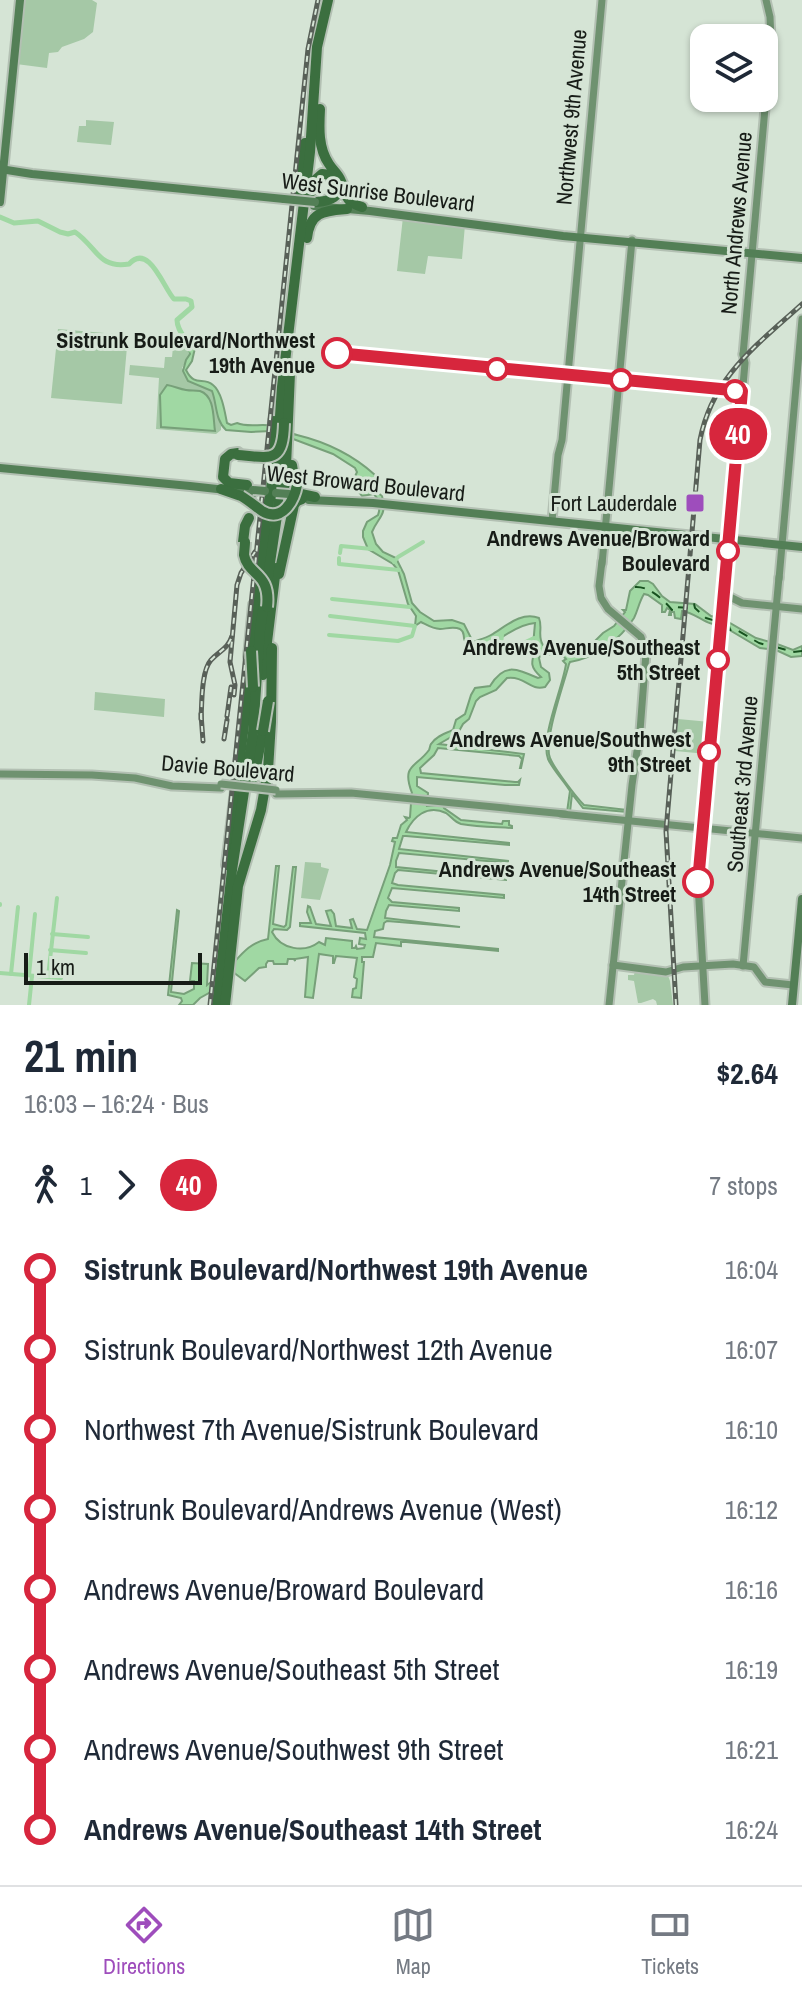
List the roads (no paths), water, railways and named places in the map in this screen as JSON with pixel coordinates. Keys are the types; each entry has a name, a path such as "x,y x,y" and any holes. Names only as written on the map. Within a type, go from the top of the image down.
{"highway":[{"path":"241,738 275,517 317,52 329,0"},
{"path":"321,42 329,0"},
{"path":"308,204 300,184 316,36 329,0"},
{"path":"288,349 313,149 325,19"},
{"path":"288,349 315,153 325,19"},
{"path":"293,277 308,158 312,77"},
{"path":"320,88 321,144 326,160 340,179 348,200 362,207"},
{"path":"302,256 313,220 340,207 342,185"},
{"path":"218,1005 281,516 285,386 296,221 308,204"},
{"path":"265,492 227,481 227,459 238,454 275,455 283,444 283,430"},
{"path":"221,489 241,496 263,511 277,514 284,510 291,503 297,485 283,430"},
{"path":"251,788 257,687 251,651 265,536 265,492 283,430"},
{"path":"283,430 295,489 315,497"},
{"path":"251,788 282,521 283,430"},
{"path":"227,898 264,726 272,625 281,562 296,502 294,497"},
{"path":"226,927 252,746 268,596 265,585 245,559 244,542 250,519"},
{"path":"231,872 241,738 265,536"},
{"path":"226,927 237,813 251,788 271,722 272,625"},
{"path":"226,927 235,908 240,878 260,814 251,788 258,629"},
{"path":"231,872 264,726 266,650"},
{"path":"235,908 239,870 253,822 251,674"},
{"path":"218,1005 237,813"},
{"path":"231,872 253,822"}],"main road":[{"path":"0,202 19,0"},
{"name":"Northwest 9th Avenue","path":"552,520 562,440 601,0"},
{"name":"North Andrews Avenue","path":"704,1005 698,884 771,41 766,0"},
{"name":"West Sunrise Boulevard","path":"1,170 236,195"},
{"name":"West Sunrise Boulevard","path":"54,177 494,226"},
{"path":"95,182 109,181"},
{"path":"244,202 236,195 247,189"},
{"name":"West Sunrise Boulevard","path":"340,207 362,207 538,232 802,257"},
{"path":"612,612 600,590 632,241"},
{"name":"Southeast 3rd Avenue","path":"743,964 800,319"},
{"name":"West Broward Boulevard","path":"0,467 552,520"},
{"name":"West Broward Boulevard","path":"157,481 265,492"},
{"name":"West Broward Boulevard","path":"294,497 802,545"},
{"path":"602,561 599,590 605,606 643,640 646,653 610,1005"},
{"path":"724,596 743,603 802,609"},
{"name":"Davie Boulevard","path":"3,773 143,777 167,783 276,792 343,792 802,838"},
{"name":"Davie Boulevard","path":"143,777 172,786 221,786"},
{"path":"793,1005 802,899"},
{"path":"743,964 754,967 769,983"},
{"path":"615,966 668,970 680,965 756,965 767,980 797,984"},
{"path":"759,984 778,982"}],"waterway":[{"path":"0,217 14,223 38,221 60,232 75,232 99,256 111,263 129,264 136,259 149,263 174,299 191,301 192,307 177,320 191,350"},
{"path":"394,562 423,542"},
{"path":"340,553 341,546 372,549"},
{"path":"339,558 339,564 399,570"},
{"path":"332,599 410,607"},
{"path":"329,635 398,641 412,636 415,626 330,616"},
{"path":"500,656 502,634"},
{"path":"515,653 517,646 534,638"},
{"path":"48,977 57,898"},
{"path":"11,974 18,907"},
{"path":"29,975 35,914"},
{"path":"52,934 88,937"},
{"path":"50,950 86,953"},
{"path":"0,973 61,978"},
{"path":"29,1005 32,976"}],"railway":[{"path":"210,1005 308,49 318,0"},
{"path":"676,1005 666,831 700,440 706,418 726,380 753,348 802,304"},
{"path":"234,695 230,662 237,585 255,552"},
{"path":"201,719 205,672 232,636"},
{"path":"227,716 231,687"},
{"path":"201,714 203,741"},
{"path":"224,739 227,720"}],"place":[{"name":"Sistrunk Boulevard/Northwest 19th Avenue","path":"337,353"},
{"name":"Fort Lauderdale","path":"695,503"},
{"name":"Andrews Avenue/Broward Boulevard","path":"728,551"},
{"name":"Andrews Avenue/Southeast 5th Street","path":"718,660"},
{"name":"Andrews Avenue/Southwest 9th Street","path":"709,752"},
{"name":"Andrews Avenue/Southeast 14th Street","path":"698,882"}]}
